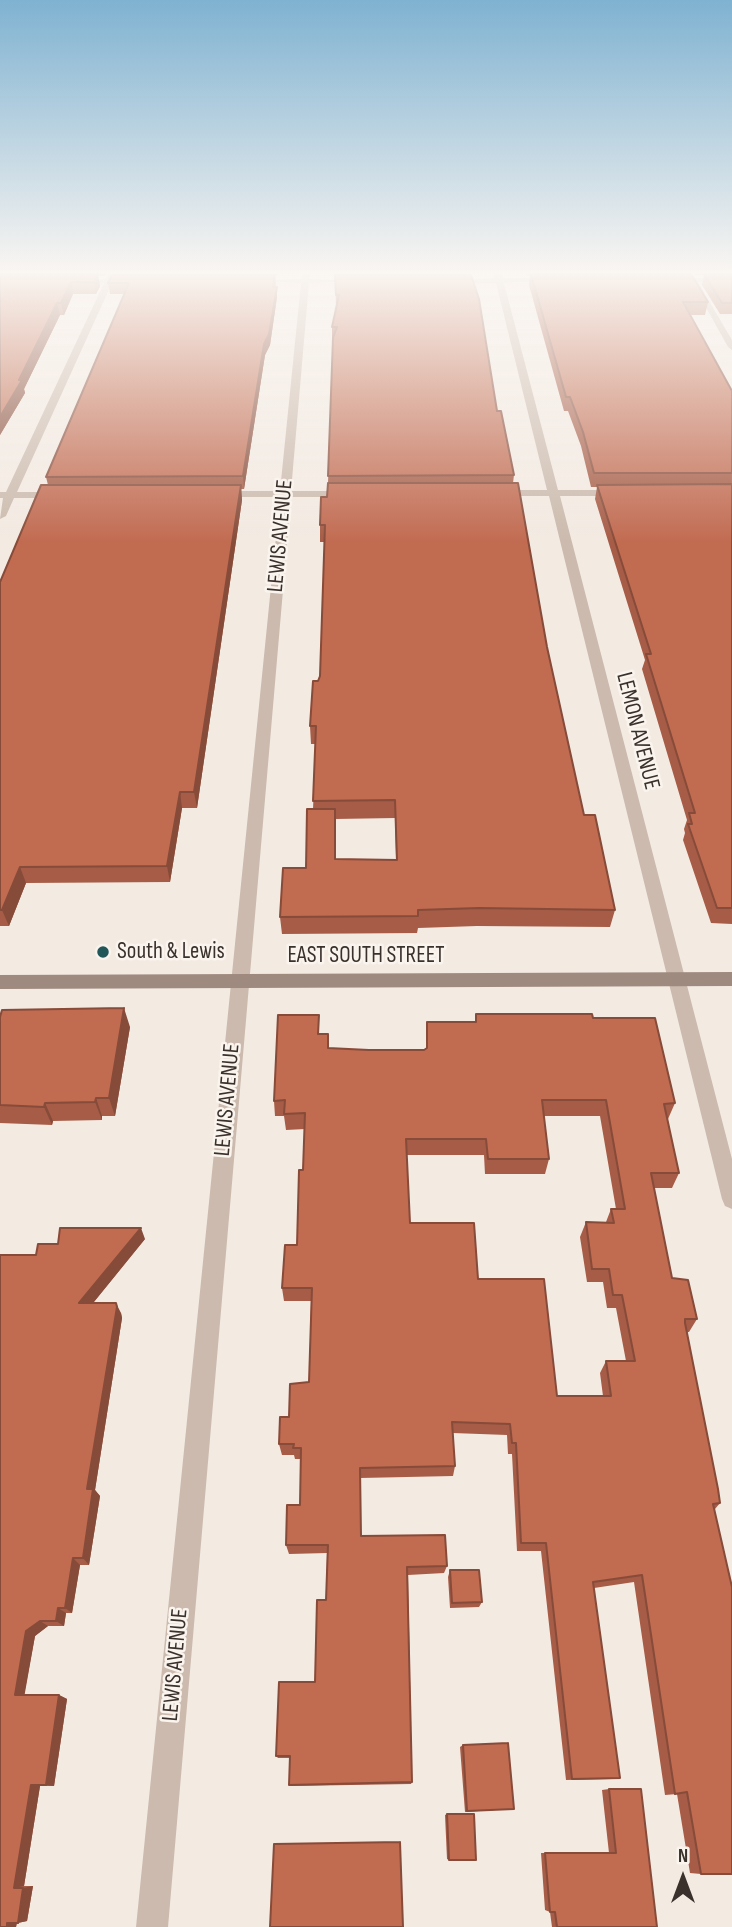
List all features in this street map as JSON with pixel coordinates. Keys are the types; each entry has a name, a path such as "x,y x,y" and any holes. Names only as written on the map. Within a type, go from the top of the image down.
{"main road":[{"name":"EAST SOUTH STREET","path":"0,982 732,979"}],"street":[{"path":"0,516 5,495 68,364"},
{"name":"LEWIS AVENUE","path":"152,1927 298,364"},
{"name":"LEMON AVENUE","path":"521,364 732,1199"},
{"path":"486,494 635,493"},
{"path":"203,494 366,494"},
{"path":"5,495 78,495"}],"building":[{"path":"0,364 27,364 19,380 22,380 0,417"},
{"path":"94,364 261,364 243,476 46,477"},
{"path":"332,364 489,364 497,411 501,411 514,475 328,476"},
{"path":"557,364 717,364 732,391 732,473 594,473 583,432 570,397 566,397"},
{"path":"328,483 518,483 547,647 584,815 595,815 615,910 479,908 418,910 418,916 280,917 283,868 306,868 307,809 335,809 335,859 397,860 395,800 313,801 316,726 310,726 313,681 318,681 320,676 325,525 320,525 321,497 327,497"},
{"path":"732,484 732,908 717,908 688,824 692,824 689,813 695,813 646,654 651,654 597,485"},
{"path":"41,485 241,485 194,792 180,792 167,866 20,867 0,910 0,582"},
{"path":"124,1008 109,1098 96,1098 95,1102 45,1103 44,1107 0,1105 2,1010"},
{"path":"476,1014 592,1014 593,1018 655,1018 675,1103 664,1104 679,1173 651,1173 672,1278 688,1280 697,1319 685,1319 685,1323 718,1489 720,1503 713,1504 732,1587 732,1874 701,1874 687,1792 675,1794 642,1575 593,1582 620,1778 572,1779 546,1543 521,1543 516,1443 512,1443 510,1424 452,1422 455,1466 360,1468 361,1536 445,1535 447,1566 407,1567 412,1782 289,1785 290,1756 276,1756 279,1682 315,1682 317,1600 326,1600 328,1545 286,1545 287,1505 300,1505 301,1448 293,1448 294,1444 279,1444 280,1417 289,1417 290,1384 309,1382 312,1288 282,1288 285,1245 297,1245 299,1170 303,1170 305,1113 284,1114 285,1100 274,1101 278,1015 319,1015 318,1034 328,1034 328,1048 369,1050 424,1050 427,1048 427,1022 476,1022","holes":["542,1100 606,1100 625,1209 611,1209 614,1223 586,1222 592,1269 609,1269 613,1295 622,1295 635,1361 606,1361 611,1396 557,1396 544,1279 478,1279 474,1223 410,1223 406,1139 486,1139 488,1159 549,1159"]},
{"path":"60,1228 141,1228 79,1303 116,1303 117,1307 87,1489 93,1489 83,1558 73,1558 65,1608 58,1608 56,1621 40,1621 26,1631 15,1695 59,1695 46,1785 31,1785 14,1888 23,1888 18,1923 7,1923 7,1927 0,1927 0,1255 36,1255 38,1244 58,1244"},
{"path":"450,1570 479,1570 482,1602 452,1603"},
{"path":"508,1743 514,1809 467,1811 463,1745"},
{"path":"609,1789 641,1789 657,1927 557,1927 555,1912 550,1912 545,1853 616,1853"},
{"path":"447,1814 474,1814 476,1860 449,1860"},
{"path":"400,1842 403,1927 270,1927 274,1844"}],"place":[{"name":"South & Lewis","path":"103,952"}]}
